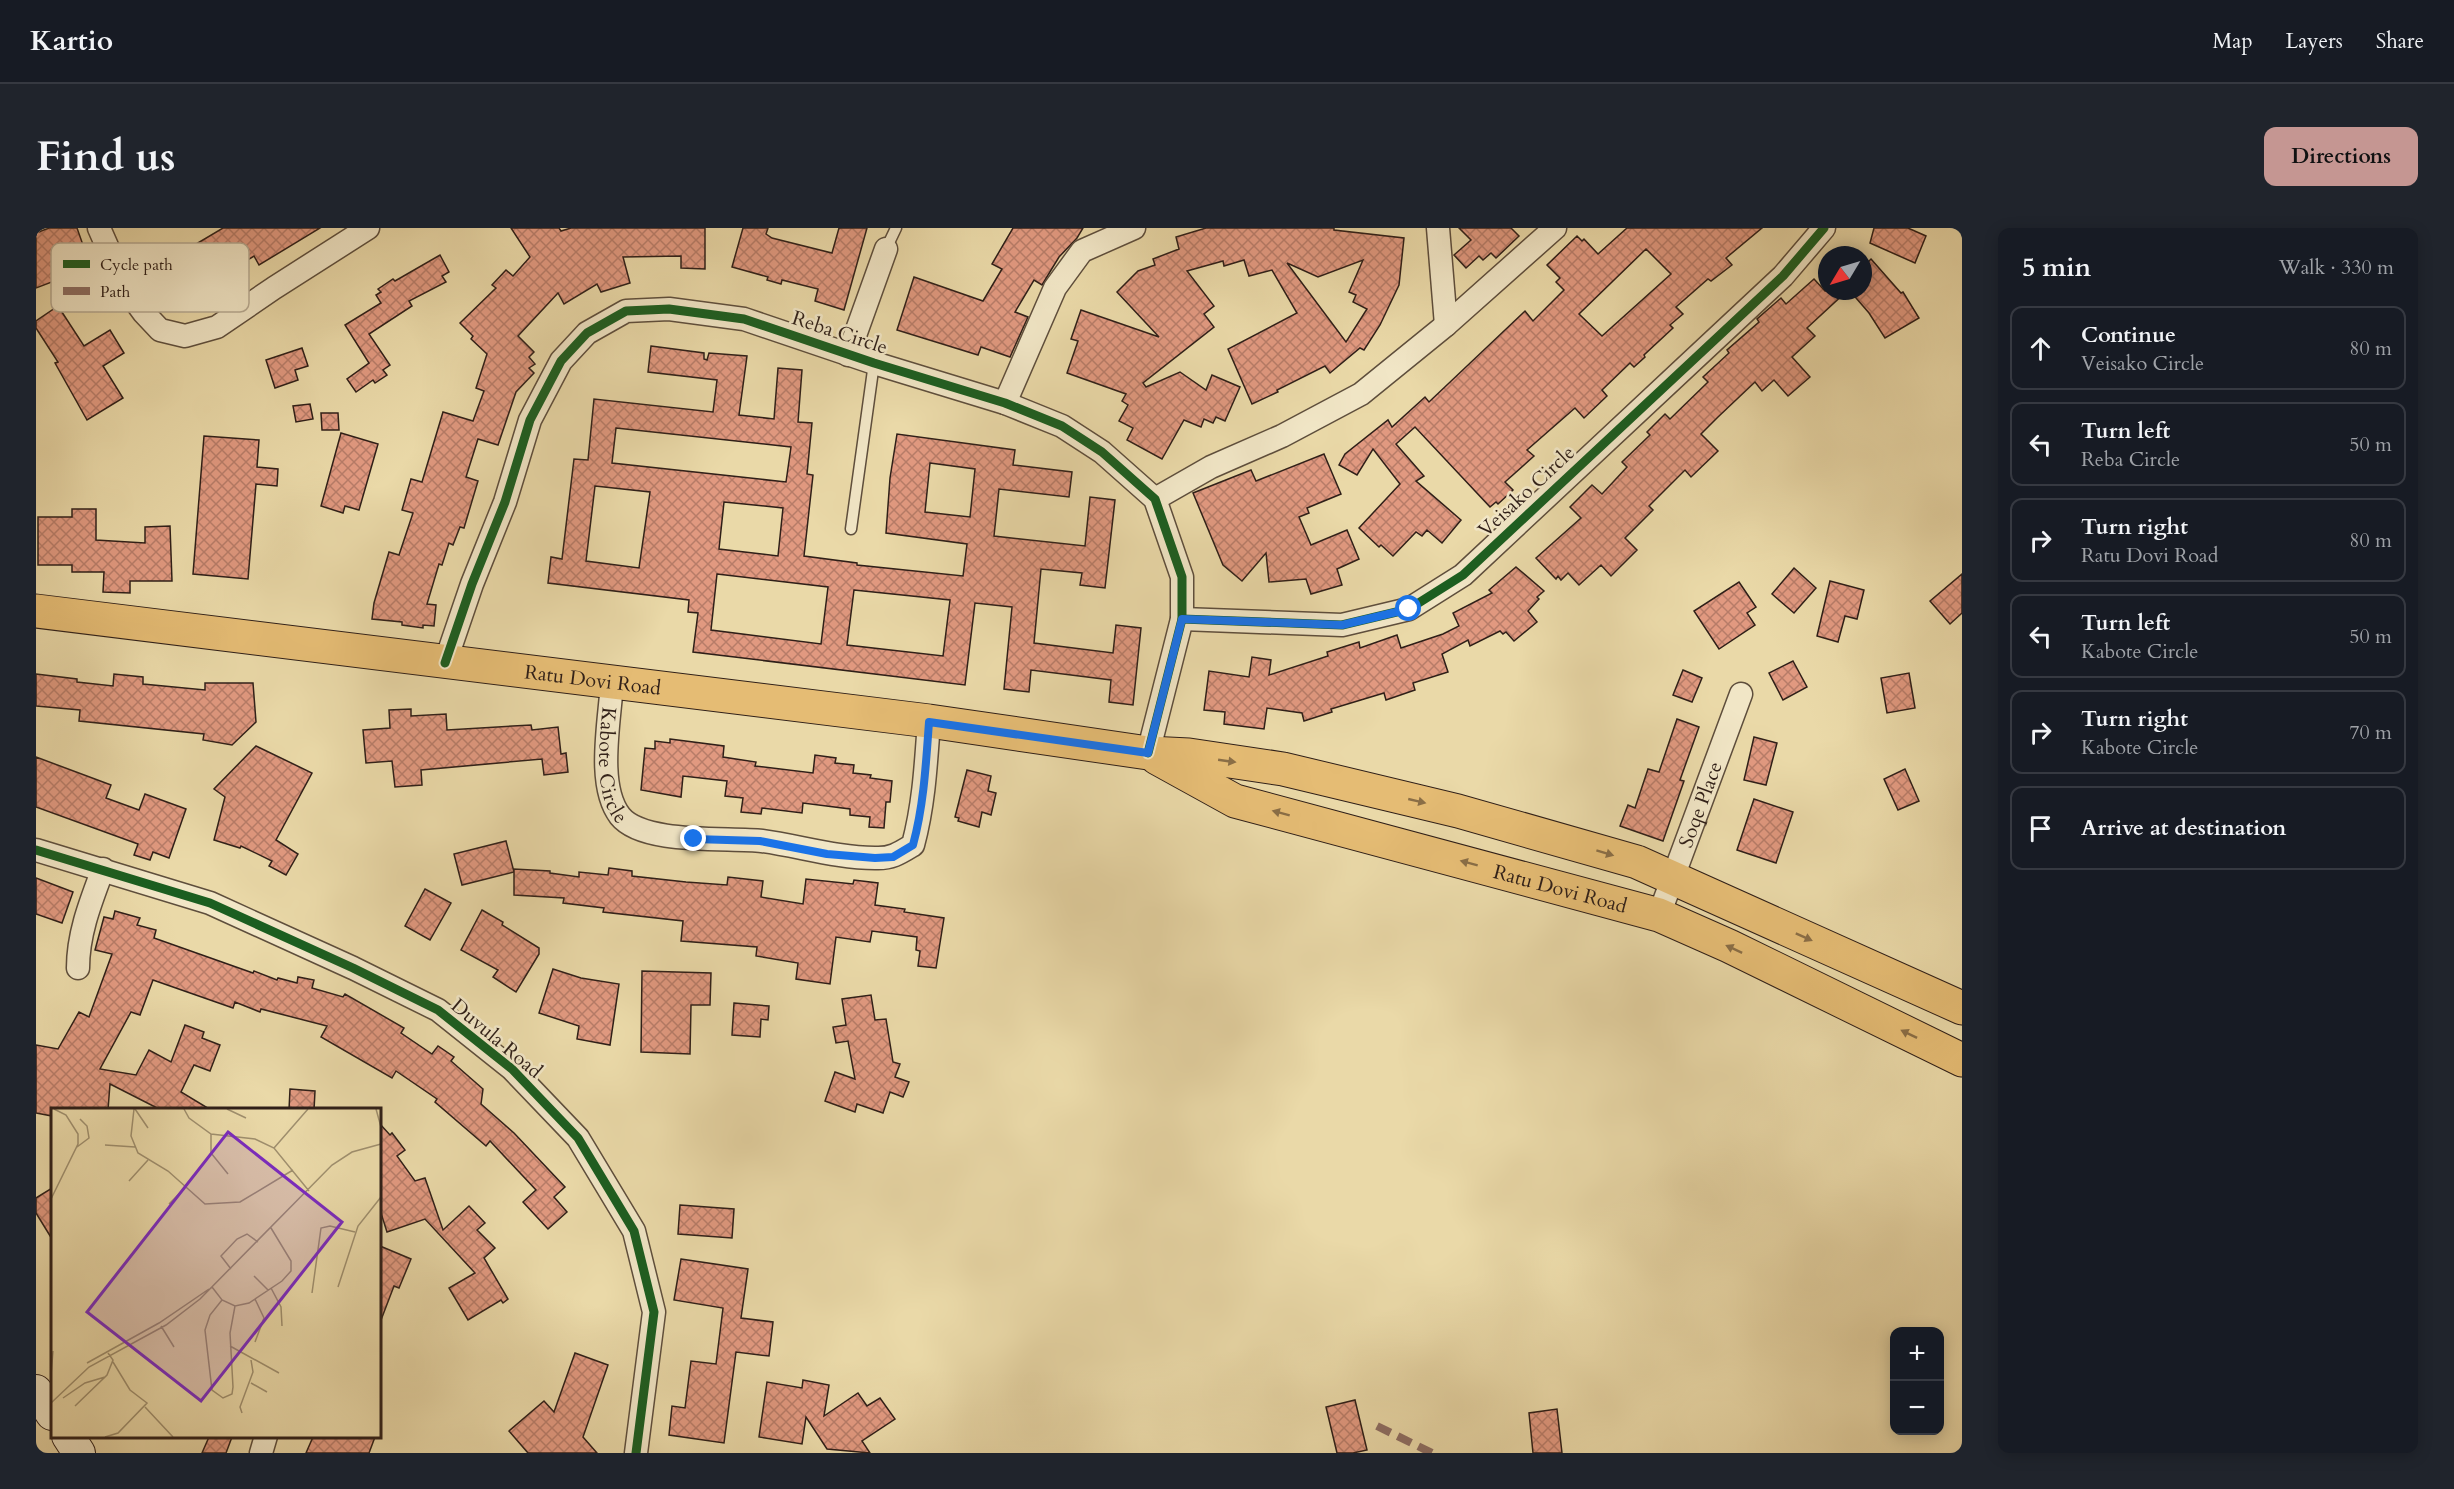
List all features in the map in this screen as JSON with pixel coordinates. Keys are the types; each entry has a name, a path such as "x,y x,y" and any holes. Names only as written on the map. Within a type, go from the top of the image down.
{"main road":[{"name":"Ratu Dovi Road","path":"36,610 929,722 1148,753 1189,755 1283,769 1552,837 1637,862 1962,1008"},
{"name":"Ratu Dovi Road","path":"1148,753 1235,801 1659,915 1729,946 1962,1060"},
{"path":"36,1391 51,1413"},
{"path":"69,1438 79,1453"}],"street":[{"path":"99,228 106,243"},
{"path":"249,305 368,228"},
{"path":"1005,403 1055,288 1082,251 1134,228"},
{"path":"1438,228 1446,326"},
{"path":"1155,499 1211,467 1282,436 1361,394 1446,326 1555,228"},
{"name":"Veisako Circle","path":"1182,619 1342,625 1409,609 1463,575 1783,276 1824,228"},
{"path":"848,355 886,249"},
{"name":"Reba Circle","path":"446,663 472,584 505,502 530,420 561,361 587,333 626,311 669,309 744,319 848,355 1005,403 1062,426 1102,452 1155,499 1182,577 1182,619 1148,753"},
{"path":"143,312 160,330 185,336 217,327 239,312"},
{"name":"Kabote Circle","path":"612,682 606,778 610,799 621,818 636,828 694,839 760,841 827,854 875,858 893,857 913,845 924,795 929,722"},
{"name":"Soqe Place","path":"1659,915 1742,694"},
{"name":"Duvula Road","path":"36,849 210,903 353,968 438,1010 512,1069 578,1138 634,1231 654,1312 642,1452"},
{"path":"78,968 78,948 86,914 103,868"},
{"path":"261,1453 266,1438"}],"lane":[{"path":"886,249 896,228"},
{"path":"851,529 874,363"}],"building":[{"path":"49,228 77,228 82,243 51,243 51,282 36,288 36,233"},
{"path":"223,228 320,228 259,265 254,256 249,259 249,243 198,243"},
{"path":"511,228 559,228 561,231 571,228 705,228 705,269 681,268 681,256 623,257 630,283 601,292 597,284 564,304 558,293 518,336 534,352 529,357 535,364 529,368 534,373 516,392 498,445 478,439 466,477 478,481 464,528 460,527 453,545 449,543 442,565 439,564 427,604 436,605 434,626 423,625 423,628 402,625 402,622 372,619 374,603 389,552 399,555 413,513 402,510 411,479 422,482 443,412 473,421 484,391 476,388 487,354 471,339 473,336 460,323 496,288 492,285 506,270 513,276 530,257"},
{"path":"743,228 768,228 766,234 772,238 832,253 839,228 867,228 844,310 815,301 818,289 782,280 781,284 767,280 768,277 732,267"},
{"path":"1013,228 1083,228 1059,257 1042,285 1034,280 1015,312 1028,317 1010,357 981,347 978,355 897,330 914,277 983,301 1002,269 992,264"},
{"path":"1206,228 1334,228 1334,230 1404,238 1399,285 1380,325 1364,350 1360,348 1330,373 1325,366 1252,404 1228,349 1297,313 1272,270 1249,276 1244,260 1224,266 1223,261 1187,271 1214,306 1204,314 1214,327 1143,383 1146,387 1180,372 1206,390 1212,375 1240,387 1225,421 1216,417 1213,423 1204,419 1201,427 1184,420 1162,459 1127,440 1133,428 1119,421 1128,405 1122,401 1126,394 1067,373 1078,341 1071,339 1081,310 1159,337 1117,292 1138,271 1155,265 1153,259 1179,249 1176,237","holes":["1363,260 1349,292 1356,295 1353,302 1367,309 1346,342 1287,263 1318,277"]},
{"path":"1459,228 1511,228 1519,236 1496,258 1491,253 1483,260 1479,256 1466,268 1454,255 1471,240"},
{"path":"1627,228 1762,228 1726,258 1732,265 1711,281 1708,279 1676,307 1683,314 1670,325 1673,328 1634,367 1630,363 1602,390 1607,396 1584,418 1575,408 1527,450 1534,456 1505,482 1513,490 1498,504 1496,502 1490,507 1415,427 1396,444 1424,476 1416,481 1461,520 1442,543 1427,530 1422,536 1416,532 1393,556 1381,545 1379,547 1359,528 1400,484 1373,449 1357,475 1339,465 1345,454 1388,420 1392,427 1425,397 1429,402 1525,311 1533,321 1564,290 1556,282 1560,278 1547,265 1577,236 1582,241 1584,239 1598,254","holes":["1646,249 1671,274 1602,336 1579,314"]},
{"path":"1874,228 1908,228 1926,236 1915,263 1870,243"},
{"path":"440,255 449,272 442,276 446,282 409,301 412,306 369,334 390,365 383,370 387,375 375,383 373,380 356,392 347,379 369,363 345,325 381,303 376,295 381,292 378,289"},
{"path":"1872,260 1901,293 1903,292 1919,318 1885,338 1858,300 1872,300"},
{"path":"1814,279 1818,283 1818,300 1837,300 1807,328 1815,336 1792,357 1810,377 1788,396 1774,380 1762,391 1755,382 1701,434 1718,451 1691,477 1685,470 1649,506 1653,510 1625,538 1637,550 1611,576 1601,565 1579,585 1568,573 1561,580 1558,576 1556,579 1536,558 1581,518 1570,507 1592,485 1602,494 1627,467 1622,462 1650,435 1647,432 1665,414 1670,419 1708,382 1703,377 1729,353 1727,350 1759,322 1757,319 1781,298 1786,304"},
{"path":"51,311 62,312 84,346 110,330 124,353 103,366 123,398 87,420 55,363 58,362 36,328 36,321"},
{"path":"651,346 704,353 704,359 707,360 709,353 747,356 739,415 774,419 778,368 802,370 798,422 812,423 807,474 813,475 804,556 857,563 857,565 963,576 967,544 886,533 890,478 897,434 1015,450 1013,465 1072,472 1069,497 999,489 994,536 1085,546 1090,497 1115,500 1105,588 1080,585 1082,573 1041,569 1034,643 1113,653 1116,625 1141,628 1133,705 1109,702 1111,680 1031,670 1029,692 1004,689 1012,607 975,603 965,685 693,652 698,613 688,612 689,600 548,583 551,557 562,559 574,459 588,460 594,399 713,412 717,380 648,372","holes":["616,428 791,447 786,482 612,463","930,463 975,469 970,517 925,512","595,486 650,492 639,568 586,561","724,502 783,508 778,556 719,549","717,574 828,587 821,644 711,630","854,590 950,600 943,656 847,645"]},
{"path":"302,348 308,366 295,370 298,380 275,388 266,360"},
{"path":"310,404 313,419 296,422 293,406"},
{"path":"321,413 338,413 339,430 322,430"},
{"path":"341,433 378,444 359,510 345,506 343,513 321,506"},
{"path":"204,436 259,440 257,467 278,469 277,486 256,484 248,579 193,574"},
{"path":"1324,454 1341,494 1307,508 1309,513 1299,517 1311,545 1347,530 1359,559 1337,569 1342,585 1311,594 1306,579 1269,582 1266,553 1242,581 1223,565 1193,493 1251,470 1256,481"},
{"path":"72,509 96,509 96,540 145,543 145,527 170,526 172,581 130,581 130,593 103,592 104,572 72,572 72,565 38,565 38,517 72,517"},
{"path":"1516,567 1544,591 1528,611 1537,622 1514,641 1506,632 1503,634 1500,631 1470,646 1468,640 1442,654 1448,672 1413,683 1415,690 1386,700 1384,693 1331,709 1332,712 1304,721 1302,713 1267,708 1264,729 1224,724 1225,712 1204,710 1209,671 1249,677 1252,657 1271,660 1269,675 1328,656 1327,652 1359,642 1360,648 1397,635 1401,648 1443,634 1459,626 1453,613 1492,593 1489,590"},
{"path":"1794,568 1816,588 1794,613 1772,594"},
{"path":"1962,574 1962,613 1950,624 1930,601"},
{"path":"1830,581 1864,590 1857,619 1845,616 1838,642 1817,636"},
{"path":"1739,582 1756,607 1747,613 1755,625 1719,649 1694,611"},
{"path":"1793,661 1807,687 1783,700 1769,673"},
{"path":"1683,670 1702,678 1692,702 1673,695"},
{"path":"1909,673 1915,708 1887,713 1881,678"},
{"path":"36,674 113,686 114,674 143,677 143,684 205,690 205,683 253,683 256,722 232,745 203,740 204,734 79,721 80,710 36,706"},
{"path":"411,709 411,716 446,714 447,730 531,725 532,730 558,727 561,754 566,753 568,772 544,775 542,759 421,770 422,785 395,787 392,761 366,763 363,730 390,728 389,710"},
{"path":"1677,719 1699,727 1680,780 1684,781 1663,841 1620,826 1628,805 1635,808 1648,769 1659,772"},
{"path":"1754,737 1777,743 1766,785 1744,780"},
{"path":"670,739 724,746 723,757 756,762 755,766 813,773 815,755 836,758 835,763 854,765 853,773 892,781 890,802 886,802 884,828 869,827 870,817 850,815 850,809 803,803 802,813 762,808 761,814 741,812 743,798 725,796 727,781 683,776 681,797 641,790 645,748 655,749 655,741 670,743"},
{"path":"256,746 312,773 276,840 298,854 286,875 269,866 272,861 241,846 240,848 214,840 225,797 214,789"},
{"path":"36,757 111,785 106,798 139,810 145,794 186,809 169,858 153,852 150,860 134,855 138,844 36,807"},
{"path":"1905,769 1919,801 1898,810 1884,779"},
{"path":"967,770 991,776 988,791 996,793 991,815 982,812 979,827 958,821 959,818 955,817"},
{"path":"1754,799 1793,812 1776,863 1737,850"},
{"path":"506,841 514,872 462,885 454,854"},
{"path":"609,868 632,871 632,876 686,882 727,885 728,877 763,881 761,897 803,904 806,879 853,884 854,880 878,883 875,905 944,918 936,968 918,966 920,951 916,950 917,937 872,931 870,942 836,937 830,984 796,979 798,963 756,956 757,947 681,941 683,921 603,912 604,908 563,903 564,898 514,895 514,869 550,871 550,873 579,877 579,872 608,875"},
{"path":"36,878 73,892 62,923 36,914"},
{"path":"425,889 451,903 430,940 405,926"},
{"path":"482,910 539,948 539,954 516,992 493,977 498,970 461,950"},
{"path":"115,911 140,918 137,925 156,930 154,938 253,973 254,971 277,980 278,978 297,983 298,977 314,980 312,988 343,997 345,994 404,1028 401,1033 432,1054 438,1046 454,1057 451,1061 483,1089 481,1104 514,1133 565,1187 554,1197 567,1212 548,1229 523,1202 536,1190 490,1141 486,1146 435,1102 437,1099 396,1071 392,1078 321,1037 327,1026 261,1009 260,1012 235,1002 233,1008 153,980 140,1015 131,1012 100,1069 136,1075 149,1050 171,1062 185,1025 204,1032 202,1038 220,1045 210,1071 194,1065 181,1092 208,1108 157,1108 110,1084 108,1108 51,1108 51,1116 36,1113 36,1045 58,1049 79,1012 89,1017 112,954 95,950 104,917 113,919"},
{"path":"553,969 581,978 619,984 610,1045 577,1039 579,1026 539,1013"},
{"path":"642,971 711,973 710,1005 691,1005 690,1054 641,1052"},
{"path":"871,995 875,1020 886,1019 893,1062 900,1064 895,1077 909,1082 903,1097 890,1092 883,1113 857,1104 855,1112 825,1101 835,1072 855,1079 848,1041 836,1043 833,1027 846,1025 842,999"},
{"path":"734,1003 769,1006 768,1020 761,1019 760,1037 732,1035"},
{"path":"290,1089 315,1091 314,1108 289,1108"},
{"path":"381,1125 390,1135 392,1133 405,1150 397,1156 415,1181 425,1178 443,1230 469,1206 485,1223 477,1230 495,1248 484,1258 508,1299 503,1303 501,1300 468,1320 449,1288 475,1273 425,1219 387,1232 381,1213"},
{"path":"51,1189 51,1237 36,1213 36,1198"},
{"path":"680,1205 734,1209 732,1238 678,1234"},
{"path":"381,1246 411,1259 399,1288 394,1286 381,1320"},
{"path":"681,1259 748,1269 741,1318 773,1322 769,1356 736,1352 724,1443 669,1435 672,1406 685,1408 691,1361 716,1364 723,1308 674,1300"},
{"path":"575,1353 608,1365 583,1437 597,1453 528,1453 509,1431 544,1401 554,1412"},
{"path":"803,1380 829,1385 824,1416 858,1393 867,1406 880,1398 895,1419 862,1441 870,1453 827,1449 806,1417 802,1444 759,1437 767,1382 802,1388"},
{"path":"1355,1400 1367,1450 1337,1453 1326,1407"},
{"path":"1557,1409 1562,1453 1533,1453 1529,1413"},
{"path":"209,1438 232,1438 226,1453 202,1453"},
{"path":"313,1438 375,1438 369,1453 306,1453"}],"marked path":[{"path":"1377,1426 1432,1453"}],"cycle path":[{"path":"1182,619 1342,625 1409,609 1463,575 1783,276 1824,228"},
{"path":"445,663 472,584 505,502 530,420 561,361 587,333 626,311 669,309 744,319 874,363 1005,403 1062,426 1102,452 1155,499 1182,577 1182,619 1148,753"},
{"path":"36,850 210,903 353,968 438,1010 512,1069 578,1138 634,1231 654,1312 636,1453"}],"route":[{"path":"694,839 760,841 827,854 875,858 893,857 913,845 924,795 929,722 1148,753 1182,619 1342,625 1409,609"}]}
